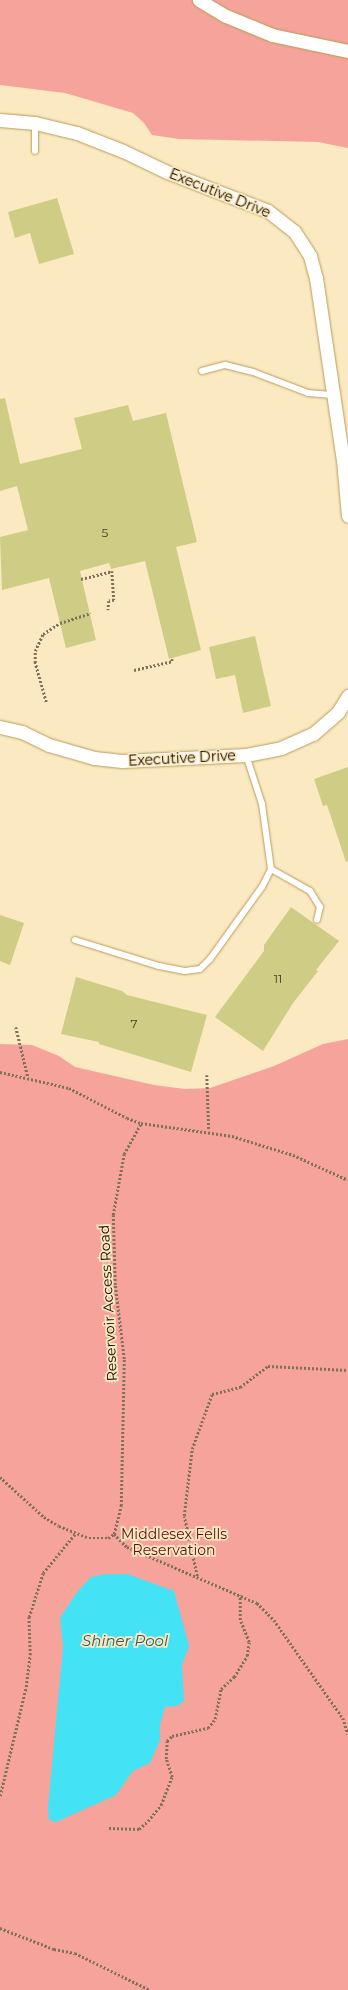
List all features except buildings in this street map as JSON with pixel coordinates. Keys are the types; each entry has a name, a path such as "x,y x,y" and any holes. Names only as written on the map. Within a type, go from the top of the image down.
{"street":[{"path":"199,0 226,16 272,35 348,51"},
{"name":"Executive Drive","path":"0,120 35,123 77,133 123,151 167,172 268,211 288,224 306,246 314,266 332,395 343,460 348,516"},
{"name":"Executive Drive","path":"0,727 94,758 122,761 246,755 282,748 313,734 338,712 348,696"}],"lane":[{"path":"35,123 35,151"},
{"path":"202,371 225,365 253,372 308,393 332,395"},
{"path":"75,940 159,966 185,971 200,969 223,943 271,870 262,804 246,755"},
{"path":"271,870 310,891 320,908 317,920"}],"path":[{"path":"82,579 112,570 114,600 109,601 108,610"},
{"path":"46,702 34,663 35,651 40,640 43,634 60,623 90,613"},
{"path":"134,670 172,661 171,658"},
{"path":"16,1027 28,1077"},
{"path":"0,1072 28,1077 69,1088 127,1118 142,1123 209,1131 293,1155 348,1180"},
{"path":"207,1075 209,1131"},
{"name":"Reservoir Access Road","path":"114,1534 119,1524 122,1482 124,1358 115,1285 113,1215 124,1154 142,1123"},
{"path":"197,1576 184,1516 192,1449 212,1394 240,1387 268,1366 348,1370"},
{"path":"0,1476 44,1517 75,1534 100,1539 114,1534 127,1547 257,1603 274,1620 343,1718 348,1734"},
{"path":"0,1796 26,1687 30,1655 29,1617 43,1573 75,1534"},
{"path":"110,1828 139,1829 148,1821 161,1805 172,1777 166,1760 167,1741 172,1736 208,1728 215,1719 221,1689 234,1677 248,1656 249,1642 240,1620 240,1595"},
{"path":"0,1928 54,1949 75,1953 150,1990"}],"green space":[{"path":"0,0 348,0 348,148 318,142 179,139 152,135 144,123 133,113 65,93 0,85"},
{"name":"Middlesex Fells Reservation","path":"348,1039 348,1990 0,1990 0,1044 32,1045 59,1056 75,1067 154,1085 185,1089 210,1088 274,1066 323,1044"}],"water":[{"name":"Shiner Pool","path":"106,1574 127,1574 174,1591 189,1646 182,1665 184,1701 177,1706 165,1707 160,1725 160,1740 150,1763 133,1771 116,1795 56,1822 49,1820 48,1808 63,1647 60,1618 77,1592 91,1577"}]}
